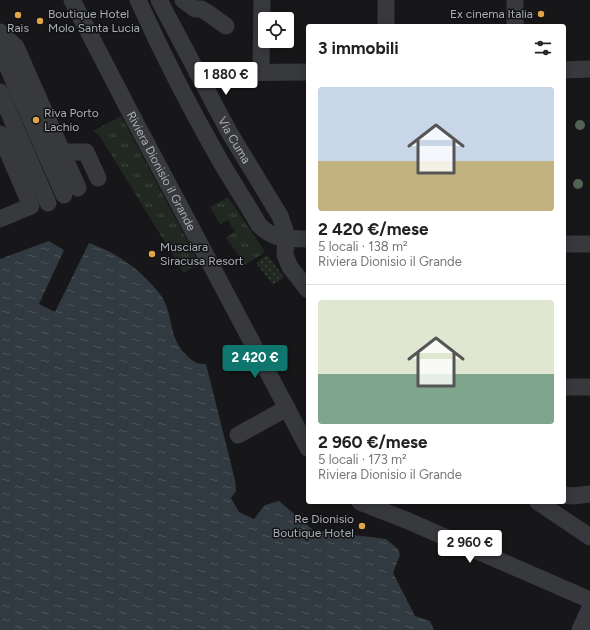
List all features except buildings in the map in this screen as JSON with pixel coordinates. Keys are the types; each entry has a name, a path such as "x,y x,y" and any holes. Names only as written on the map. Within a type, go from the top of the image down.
{"street":[{"name":"Riviera Dionisio il Grande","path":"72,0 130,114 306,444"},
{"path":"138,0 181,89 219,158 259,225 266,232 276,237 306,239"},
{"path":"161,5 182,0 195,9 201,9 208,13 226,26"},
{"path":"261,72 262,0"},
{"path":"386,0 386,24"},
{"path":"515,0 515,24"},
{"name":"Via Cuma","path":"161,5 229,132 280,216 286,233 285,255 290,268 306,288"},
{"path":"0,32 16,47 54,152 71,191"},
{"path":"0,50 54,152"},
{"path":"566,70 590,69"},
{"path":"197,73 306,72"},
{"path":"0,92 48,203"},
{"path":"0,134 31,206 0,219"},
{"path":"8,153 86,152 98,178"},
{"path":"566,244 590,244"},
{"path":"566,387 590,387"},
{"path":"238,435 287,408"},
{"path":"566,495 590,494"},
{"path":"365,504 406,520 590,600"},
{"path":"546,504 590,537"},
{"path":"580,630 590,608"}],"green space":[{"path":"121,116 199,263 184,273 99,135 93,131"},
{"path":"228,197 265,252 245,265 226,237 235,232 228,220 220,224 210,207"},
{"path":"267,255 284,277 273,285 256,263"}],"water":[{"path":"49,241 64,250 39,304 55,312 89,243 110,252 130,264 147,279 162,297 167,307 173,333 178,345 187,356 194,361 206,364 235,480 236,491 231,498 239,512 254,519 265,505 279,501 313,530 386,539 398,549 400,555 393,573 415,616 430,621 434,630 0,630 0,259"}],"place":[{"name":"Ex cinema Italia","path":"541,14"},
{"name":"Rais","path":"18,15"},
{"name":"Boutique Hotel Molo Santa Lucia","path":"40,21"},
{"name":"Riva Porto Lachio","path":"36,120"},
{"name":"Musciara Siracusa Resort","path":"152,254"},
{"name":"Re Dionisio Boutique Hotel","path":"362,526"}]}
